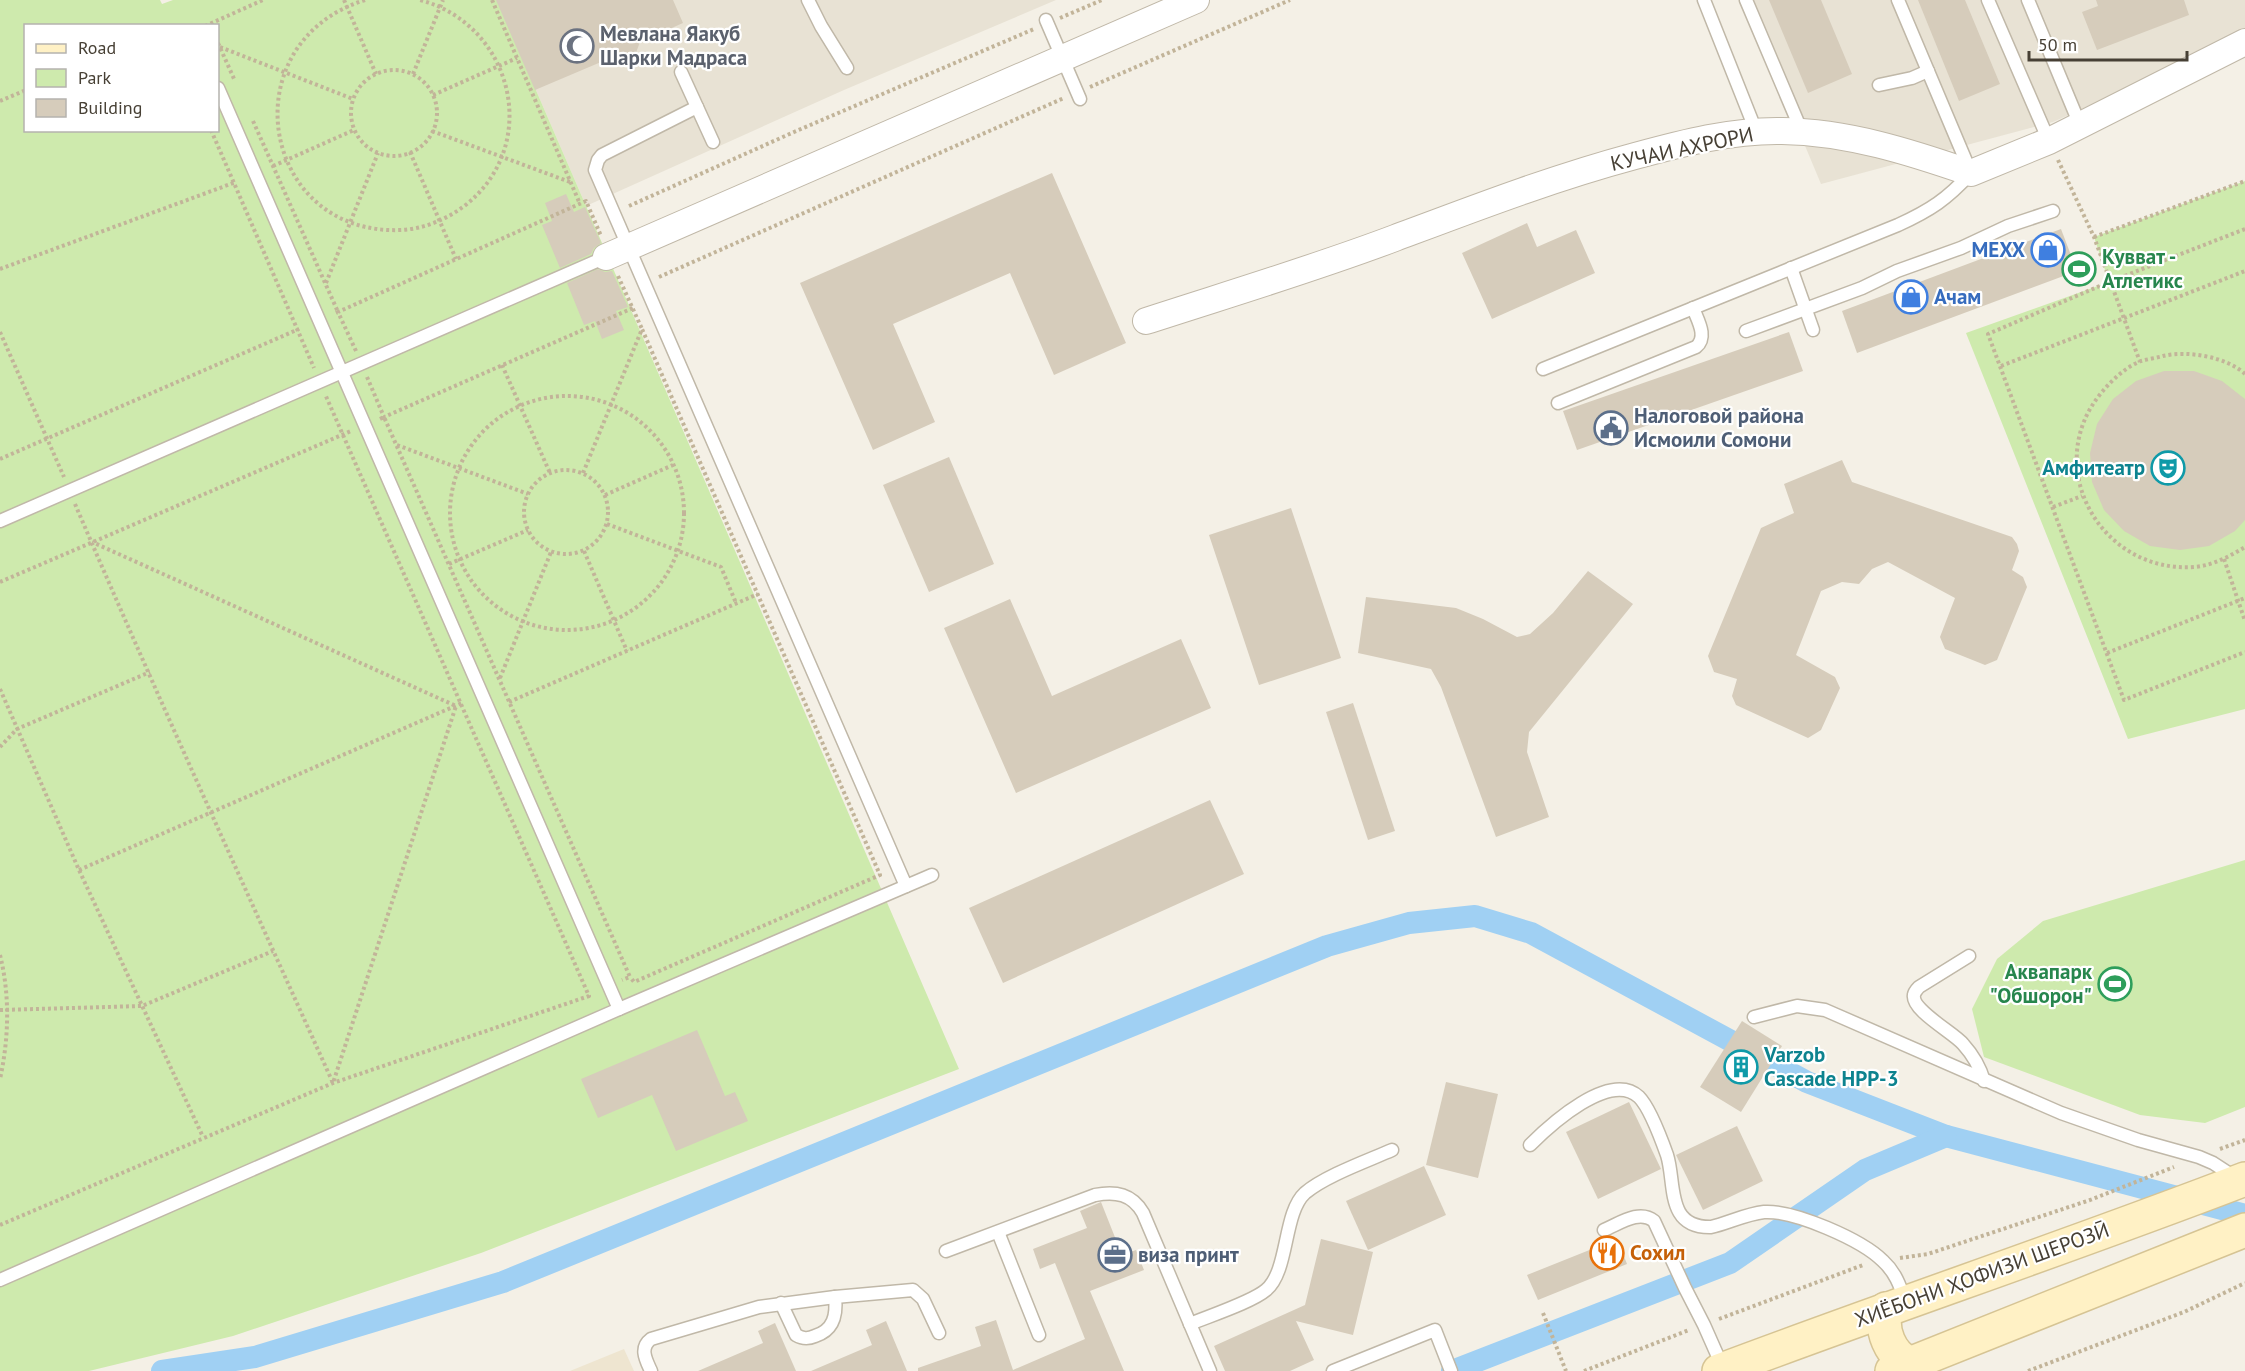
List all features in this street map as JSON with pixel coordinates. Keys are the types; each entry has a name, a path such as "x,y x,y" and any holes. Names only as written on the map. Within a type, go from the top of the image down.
{"main road":[{"name":"ХИЁБОНИ ҲОФИЗИ ШЕРОЗӢ","path":"1721,1370 1767,1363 1896,1305 2144,1218 2242,1180"},
{"path":"1896,1305 1883,1319 1887,1336 1901,1368 2245,1230"}],"street":[{"path":"617,252 1196,0"},
{"path":"1971,173 2049,141 2245,42"},
{"name":"КУЧАИ АХРОРИ","path":"1146,321 1333,260 1479,206 1609,163 1723,136 1756,131 1841,136 1908,152 1971,173"}],"lane":[{"path":"808,0 816,19 847,68"},
{"path":"1704,0 1756,131"},
{"path":"1746,0 1802,132"},
{"path":"1543,369 1921,215 1945,199 1971,173 1898,0"},
{"path":"1988,0 2049,141"},
{"path":"2028,0 2080,125"},
{"path":"1047,22 1079,96"},
{"path":"1879,86 1912,78 1928,71"},
{"path":"681,72 712,142"},
{"path":"219,90 619,1009"},
{"path":"697,107 614,148 597,160 595,170 613,213 617,252 644,284 906,886"},
{"path":"1746,331 1862,288 1961,248 2008,226 2053,211"},
{"path":"0,520 617,252"},
{"path":"1791,268 1813,330"},
{"path":"1558,403 1696,347 1701,343 1702,337 1693,308"},
{"path":"0,1280 619,1009 932,875"},
{"path":"1968,956 1918,987 1914,1000 1924,1013 1963,1042 1980,1068 1984,1081"},
{"path":"1754,1017 1797,1006 1825,1010 1984,1081 2108,1130 2199,1157 2242,1180"},
{"path":"1530,1144 1578,1106 1604,1093 1626,1091 1641,1099 1646,1107 1667,1155 1675,1204 1681,1214 1694,1225 1711,1227 1764,1212 1806,1220 1859,1243 1882,1260 1895,1275 1896,1305"},
{"path":"1190,1324 1261,1294 1272,1284 1297,1205 1306,1193 1392,1150"},
{"path":"946,1251 1095,1195 1124,1194 1138,1205 1143,1213 1210,1371"},
{"path":"1604,1230 1638,1216 1649,1218 1657,1228 1684,1288 1704,1325 1721,1370"},
{"path":"998,1232 1039,1335"},
{"path":"651,1371 644,1347 651,1339 739,1313 782,1304 835,1297 913,1290 923,1299 939,1333"},
{"path":"782,1304 796,1335 811,1338 823,1333 831,1325 836,1313 835,1297"},
{"path":"1333,1371 1435,1330 1451,1371"}],"path":[{"path":"210,24 263,0"},
{"path":"344,0 376,74"},
{"path":"365,0 346,6 330,15 301,41 284,72 278,94 278,132 286,160 301,185 314,200 351,222 383,230 402,230 440,221 472,200 485,186 501,157 508,134 510,114 508,95 499,66 486,42 472,28 440,7 420,0"},
{"path":"412,75 443,0"},
{"path":"0,459 580,204 492,0"},
{"path":"595,222 794,132 1102,0"},
{"path":"644,284 1079,96 1290,0"},
{"path":"219,45 353,99"},
{"path":"219,47 239,90"},
{"path":"433,95 517,58"},
{"path":"398,70 412,75 427,86 433,95 436,117 432,131 420,146 410,152 389,155 378,153 360,139 355,130 352,119 353,99 359,87 376,74 398,70"},
{"path":"0,101 24,91"},
{"path":"248,112 634,982 880,875 642,329 583,473"},
{"path":"273,166 355,130"},
{"path":"432,131 571,182"},
{"path":"212,132 589,996"},
{"path":"2049,141 2094,237 2140,362"},
{"path":"410,152 456,259"},
{"path":"326,284 378,153"},
{"path":"0,269 255,174"},
{"path":"2094,237 2245,182"},
{"path":"2245,229 2109,282 1988,334 2124,700 2245,652"},
{"path":"2001,366 2245,271"},
{"path":"0,582 633,308"},
{"path":"0,332 211,813 333,1083"},
{"path":"2245,374 2209,356 2174,353 2140,362 2113,379 2092,403 2079,432 2076,464 2082,496 2096,522 2115,543 2140,558 2168,566 2196,567 2224,559 2245,547"},
{"path":"502,365 550,473"},
{"path":"558,396 577,396 611,404 646,427 659,441 673,465 682,494 684,513 678,551 659,585 631,611 614,620 576,629 548,628 523,621 488,598 474,584 460,559 452,531 450,512 452,493 459,468 475,440 488,426 503,414 520,405 558,396"},
{"path":"396,444 528,494"},
{"path":"605,495 673,465"},
{"path":"571,470 583,473 599,486 605,495 608,506 607,524 601,538 584,551 573,555 551,552 541,547 528,530 524,508 528,494 540,479 550,473 571,470"},
{"path":"2053,507 2082,496"},
{"path":"607,524 721,567 736,603"},
{"path":"449,564 528,530"},
{"path":"92,542 456,706"},
{"path":"584,551 627,651"},
{"path":"499,679 551,552"},
{"path":"2224,559 2245,621"},
{"path":"509,702 776,587"},
{"path":"2107,653 2245,598"},
{"path":"0,747 18,729 150,672"},
{"path":"0,689 79,870 202,1137"},
{"path":"79,870 462,703"},
{"path":"333,1083 456,706"},
{"path":"0,1010 142,1006 273,951"},
{"path":"0,955 7,1010 7,1036 0,1079"},
{"path":"0,1225 333,1083 589,996 630,977"},
{"path":"1584,1371 1847,1270 1882,1260 1928,1254 2090,1200 2179,1165"},
{"path":"2028,1371 2184,1312 2245,1283"},
{"path":"1543,1313 1566,1371"}],"shaded area":[{"path":"497,0 1056,0 844,90 586,206"},
{"path":"1744,0 2245,0 2245,35 2053,122 1821,184"},
{"path":"624,1349 634,1371 570,1371"}],"green space":[{"path":"0,0 160,0 162,4 173,0 497,0 959,1069 481,1253 233,1336 89,1371 0,1371"},
{"path":"2245,181 2245,709 2128,739 1966,333 2109,282 2094,237"},
{"name":"Аквапарк \"Обшорон\"","path":"2245,860 2245,1107 2205,1123 2140,1115 1984,1057 1972,1009 1997,959 2043,921"}],"building":[{"name":"Мевлана Яакуб Шарки Мадраса","path":"496,0 673,0 683,23 640,42 634,58 624,66 612,66 601,62 535,90"},
{"path":"1769,0 1821,0 1852,74 1808,93"},
{"path":"1918,0 1965,0 2000,84 1959,101"},
{"path":"2096,0 2184,0 2189,15 2097,50 2082,12 2098,6"},
{"path":"1052,173 1126,343 1054,375 1010,273 893,324 935,422 873,450 800,283"},
{"path":"566,194 574,212 585,207 601,243 594,248 591,254 560,268 542,225 552,221 545,203"},
{"path":"1527,223 1537,247 1576,230 1595,273 1492,319 1462,253"},
{"path":"2061,229 2077,271 1857,353 1842,311"},
{"path":"598,269 605,272 612,271 628,307 616,311 624,330 602,339 595,321 584,325 567,283"},
{"path":"1789,332 1803,371 1577,450 1563,411"},
{"name":"Aмфитеатр","path":"2164,371 2194,371 2222,381 2245,399 2245,520 2235,531 2209,546 2180,550 2150,546 2124,531 2104,510 2092,482 2090,453 2097,424 2113,399 2136,381"},
{"path":"949,457 994,564 929,592 883,485"},
{"path":"1842,460 1852,482 2012,537 2019,551 2012,570 2023,577 2027,587 1997,660 1985,665 1945,649 1940,637 1955,598 1888,562 1872,569 1859,584 1842,582 1821,591 1796,655 1835,677 1840,688 1821,730 1808,738 1736,705 1732,696 1737,679 1714,672 1708,656 1761,528 1794,513 1784,484"},
{"path":"1291,508 1341,658 1259,685 1209,535"},
{"path":"1588,571 1633,604 1529,732 1527,752 1549,817 1496,837 1441,687 1431,669 1358,653 1366,597 1456,608 1517,637 1530,634 1553,613"},
{"path":"1010,599 1052,696 1181,639 1211,708 1016,793 944,628"},
{"path":"1353,703 1395,831 1368,840 1326,712"},
{"path":"1210,800 1244,874 1003,983 969,908"},
{"name":"Varzob Cascade HPP-3","path":"1742,1021 1782,1046 1741,1112 1700,1087"},
{"path":"697,1030 725,1096 735,1092 748,1121 676,1151 652,1095 598,1118 581,1079"},
{"path":"1446,1082 1498,1094 1478,1178 1426,1165"},
{"path":"1629,1102 1661,1169 1598,1199 1566,1132"},
{"path":"1737,1126 1763,1181 1703,1210 1676,1155"},
{"path":"1424,1166 1446,1215 1368,1250 1346,1201"},
{"path":"1101,1202 1122,1255 1136,1250 1144,1270 1090,1291 1124,1371 918,1371 918,1368 981,1346 975,1327 996,1320 1013,1370 1085,1339 1055,1263 1040,1269 1033,1249 1087,1228 1080,1211"},
{"path":"1321,1239 1373,1252 1353,1335 1296,1321 1314,1360 1290,1371 1225,1371 1214,1346 1305,1305"},
{"path":"1617,1239 1627,1264 1538,1300 1527,1275"},
{"path":"886,1321 907,1371 811,1371 872,1345 866,1330"},
{"path":"775,1323 796,1371 698,1371 763,1343 758,1331"}],"waterway":[{"path":"162,1371 255,1357 503,1282 1327,946 1409,923 1475,916 1531,933 1807,1082 1946,1136 2245,1215"},
{"path":"1452,1371 1730,1263 1865,1170 1946,1136"}],"place":[{"name":"Мевлана Яакуб Шарки Мадраса","path":"577,46"},
{"name":"MEXX","path":"2048,250"},
{"name":"Кувват - Атлетикс","path":"2079,269"},
{"name":"Ачам","path":"1911,297"},
{"name":"Налоговой района Исмоили Сомони","path":"1611,428"},
{"name":"Aмфитеатр","path":"2168,468"},
{"name":"Аквапарк \"Обшорон\"","path":"2115,984"},
{"name":"Varzob Cascade HPP-3","path":"1741,1067"},
{"name":"Сохил","path":"1607,1253"},
{"name":"виза принт","path":"1115,1255"}]}
